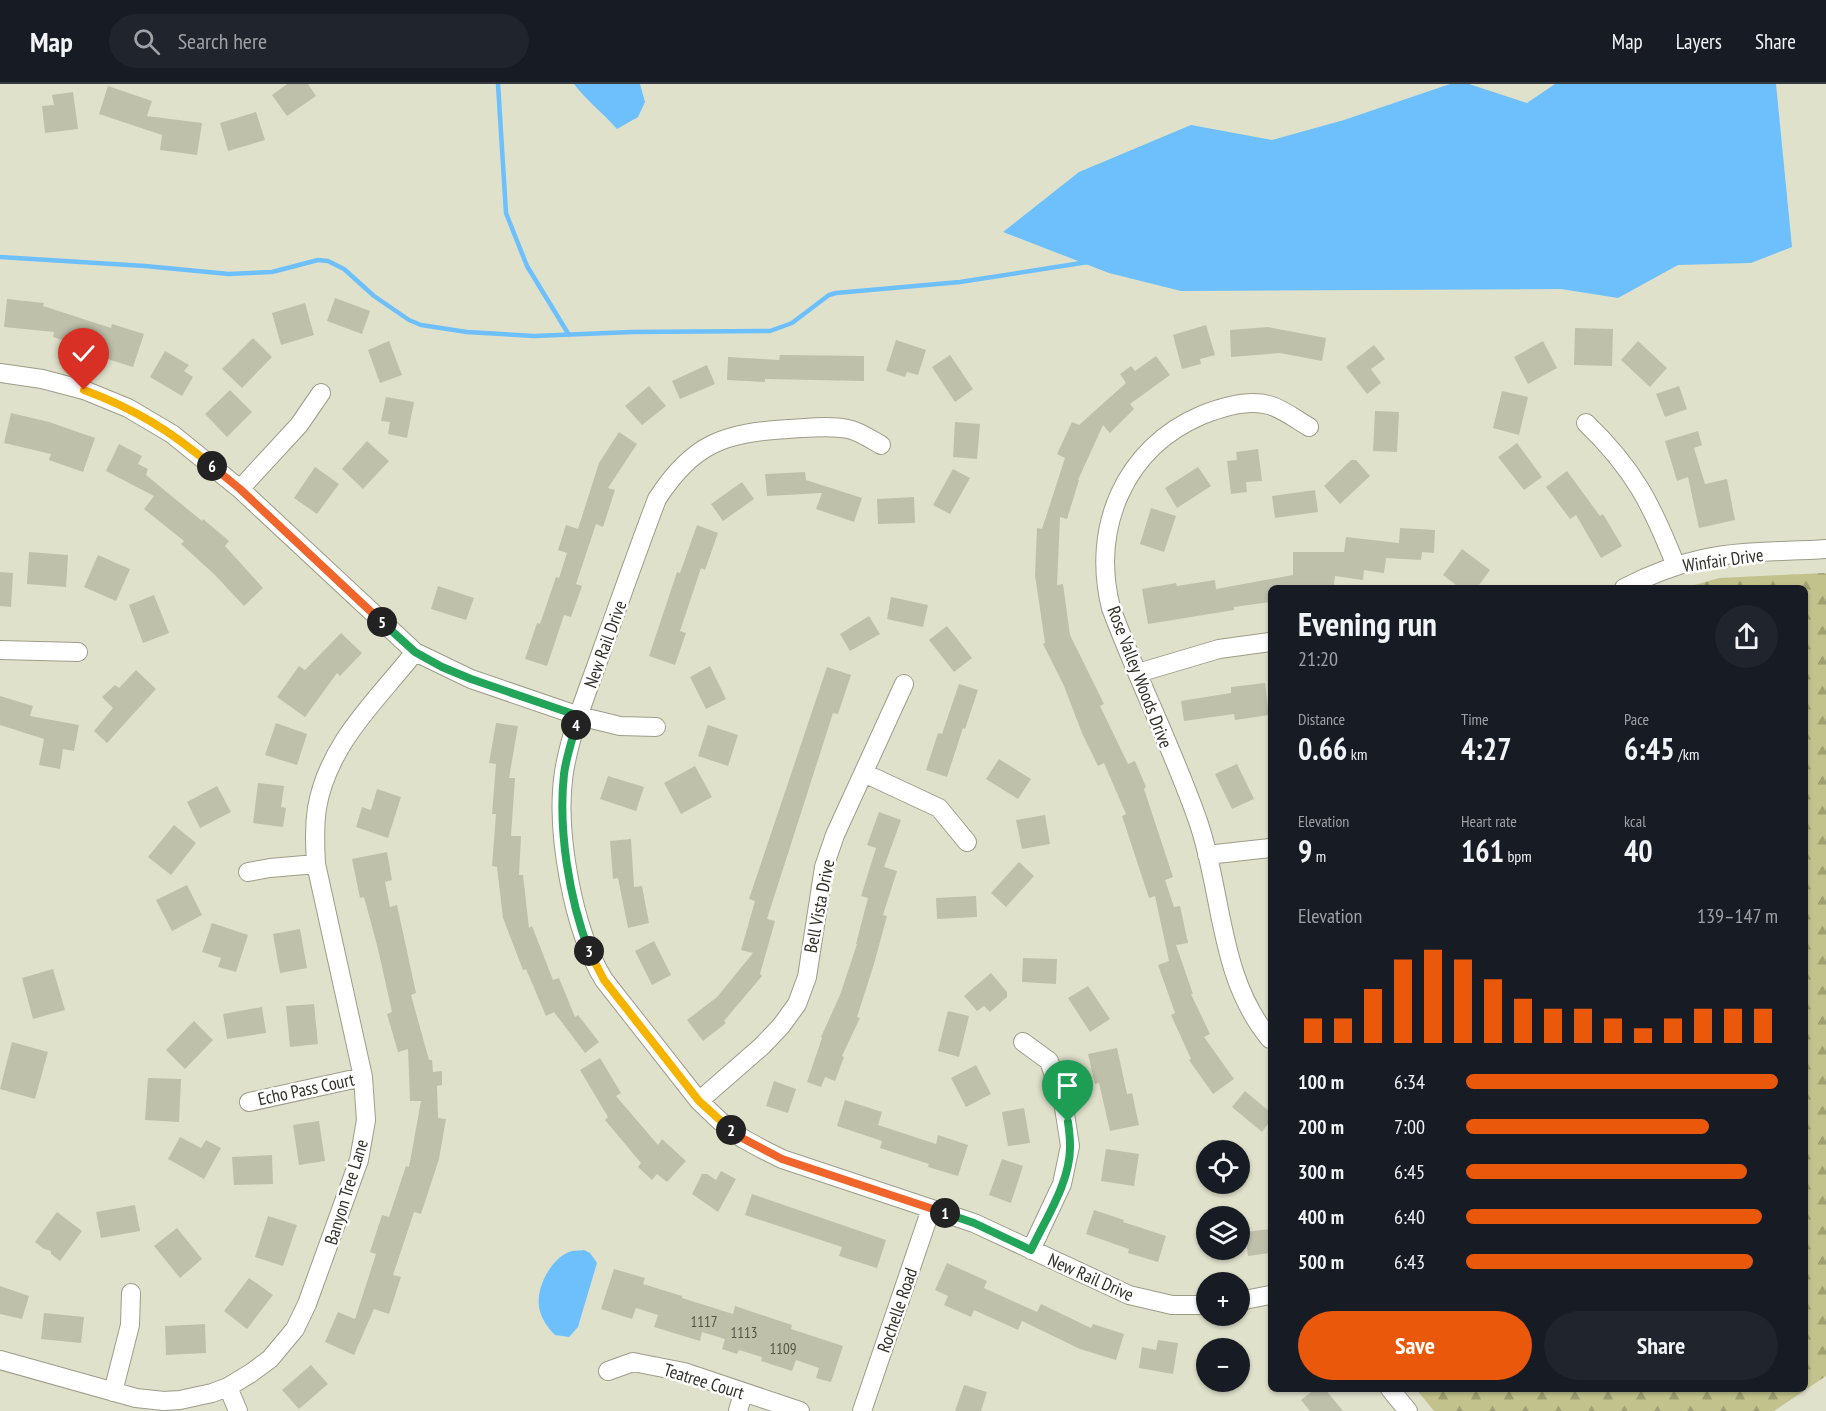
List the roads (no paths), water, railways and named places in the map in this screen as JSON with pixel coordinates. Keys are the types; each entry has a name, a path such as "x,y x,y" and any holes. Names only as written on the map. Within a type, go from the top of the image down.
{"street":[{"path":"0,373 42,379 84,390 128,408 172,434 240,489 415,652 471,679 579,716 620,726 656,727"},
{"path":"240,489 299,425 321,393"},
{"name":"Rose Valley Woods Drive","path":"1268,1036 1250,1010 1235,974 1199,824 1112,608 1104,556 1110,520 1130,473 1142,458 1166,436 1213,411 1258,403 1279,408 1309,427"},
{"path":"1586,423 1608,443 1629,470 1652,508 1676,566"},
{"name":"New Rail Drive","path":"882,445 850,429 753,431 722,440 694,456 674,475 657,500 579,716 564,772 562,804 564,837 577,913 588,947 604,980 699,1101 742,1138 782,1159 974,1223 1129,1295 1172,1305 1196,1305"},
{"name":"Winfair Drive","path":"1631,585 1676,566 1703,558 1826,549"},
{"path":"1138,673 1219,649 1268,642"},
{"path":"0,650 78,652"},
{"name":"Banyon Tree Lane","path":"0,1360 136,1398 164,1401 194,1398 228,1387 251,1373 270,1359 295,1329 307,1305 359,1160 366,1120 363,1077 316,864 314,834 317,808 332,761 355,723 415,652"},
{"name":"Bell Vista Drive","path":"699,1101 762,1046 797,1004 807,977 824,867 835,835 904,684"},
{"path":"864,773 939,808 967,842"},
{"path":"1207,855 1268,848"},
{"path":"248,872 316,864"},
{"path":"1023,1042 1049,1061 1063,1101 1070,1146 1062,1184 1031,1250"},
{"name":"Echo Pass Court","path":"249,1102 363,1077"},
{"name":"Rochelle Road","path":"862,1411 931,1209"},
{"path":"113,1392 130,1325 131,1293"},
{"path":"1250,1299 1268,1295"},
{"name":"Teatree Court","path":"608,1371 633,1362 684,1372 800,1411"},
{"path":"228,1387 238,1411"},
{"path":"1392,1392 1408,1411"},
{"path":"738,1411 743,1393"}],"water":[{"path":"574,84 640,84 645,102 638,117 617,129"},
{"path":"1450,84 1469,84 1527,103 1555,84 1776,84 1792,247 1751,263 1678,265 1618,298 1561,289 1181,291 1109,273 1003,232 1079,172 1191,125 1272,140 1344,120"},
{"path":"584,1250 590,1253 597,1263 578,1327 569,1337 555,1335 545,1322 539,1307 542,1283 551,1267 562,1256 571,1251"}],"waterway":[{"path":"498,84 506,213 527,266 569,335"},
{"path":"0,257 229,274 272,272 318,260 328,261 344,269 374,296 409,320 421,325 467,332 534,336 632,332 770,331 792,323 829,295 836,293 960,282 1088,262"}]}
